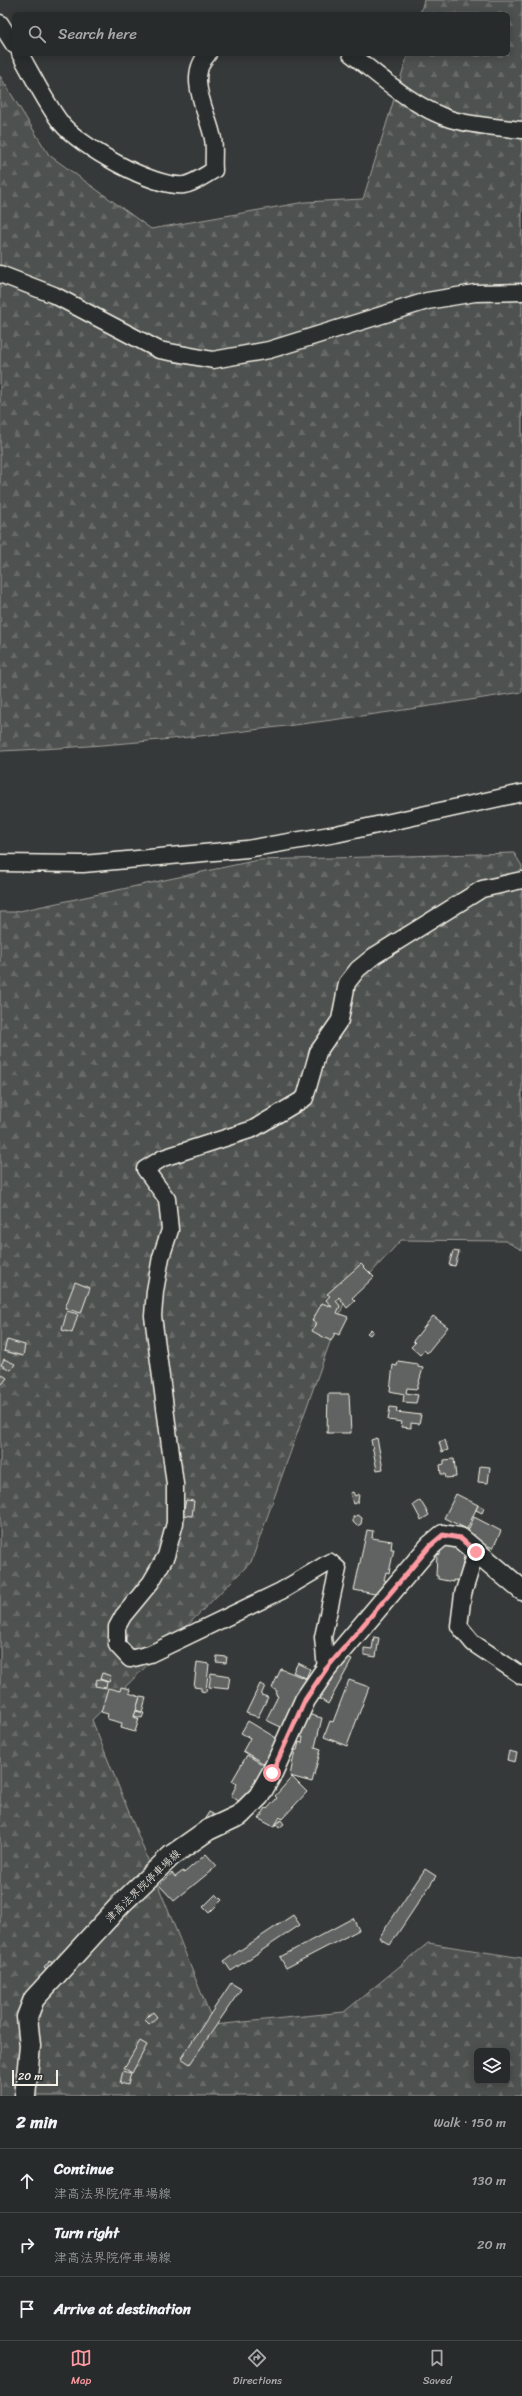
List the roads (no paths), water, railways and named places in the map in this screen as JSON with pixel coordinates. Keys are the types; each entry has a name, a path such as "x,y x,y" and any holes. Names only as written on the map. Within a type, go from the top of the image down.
{"main road":[{"name":"津高法界院停車場線","path":"24,2096 30,2046 28,2017 34,1999 122,1903 171,1856 208,1830 240,1815 259,1796 272,1773 305,1700 326,1669 430,1546 443,1535 460,1538 522,1590"}],"street":[{"path":"0,23 12,42"},
{"path":"21,56 60,122 76,139 106,158 154,180 184,185 198,180 214,170 212,156 213,140 199,91 198,69 207,56"},
{"path":"354,56 407,97 435,113 451,119 522,130"},
{"path":"0,274 54,295 159,350 213,360 269,350 427,301 475,293 522,292"},
{"path":"0,862 83,864 247,849 343,832 522,793"},
{"path":"326,1669 323,1637 338,1569 330,1562 281,1591 150,1654 130,1659 117,1645 118,1627 123,1616 151,1582 166,1556 175,1523 176,1484 153,1316 155,1291 161,1257 170,1230 167,1199 145,1169 163,1158 253,1129 305,1098 318,1052 340,1020 347,983 358,969 374,956 482,889 522,880"},
{"path":"476,1552 463,1594 459,1626 472,1644 522,1676"}]}
